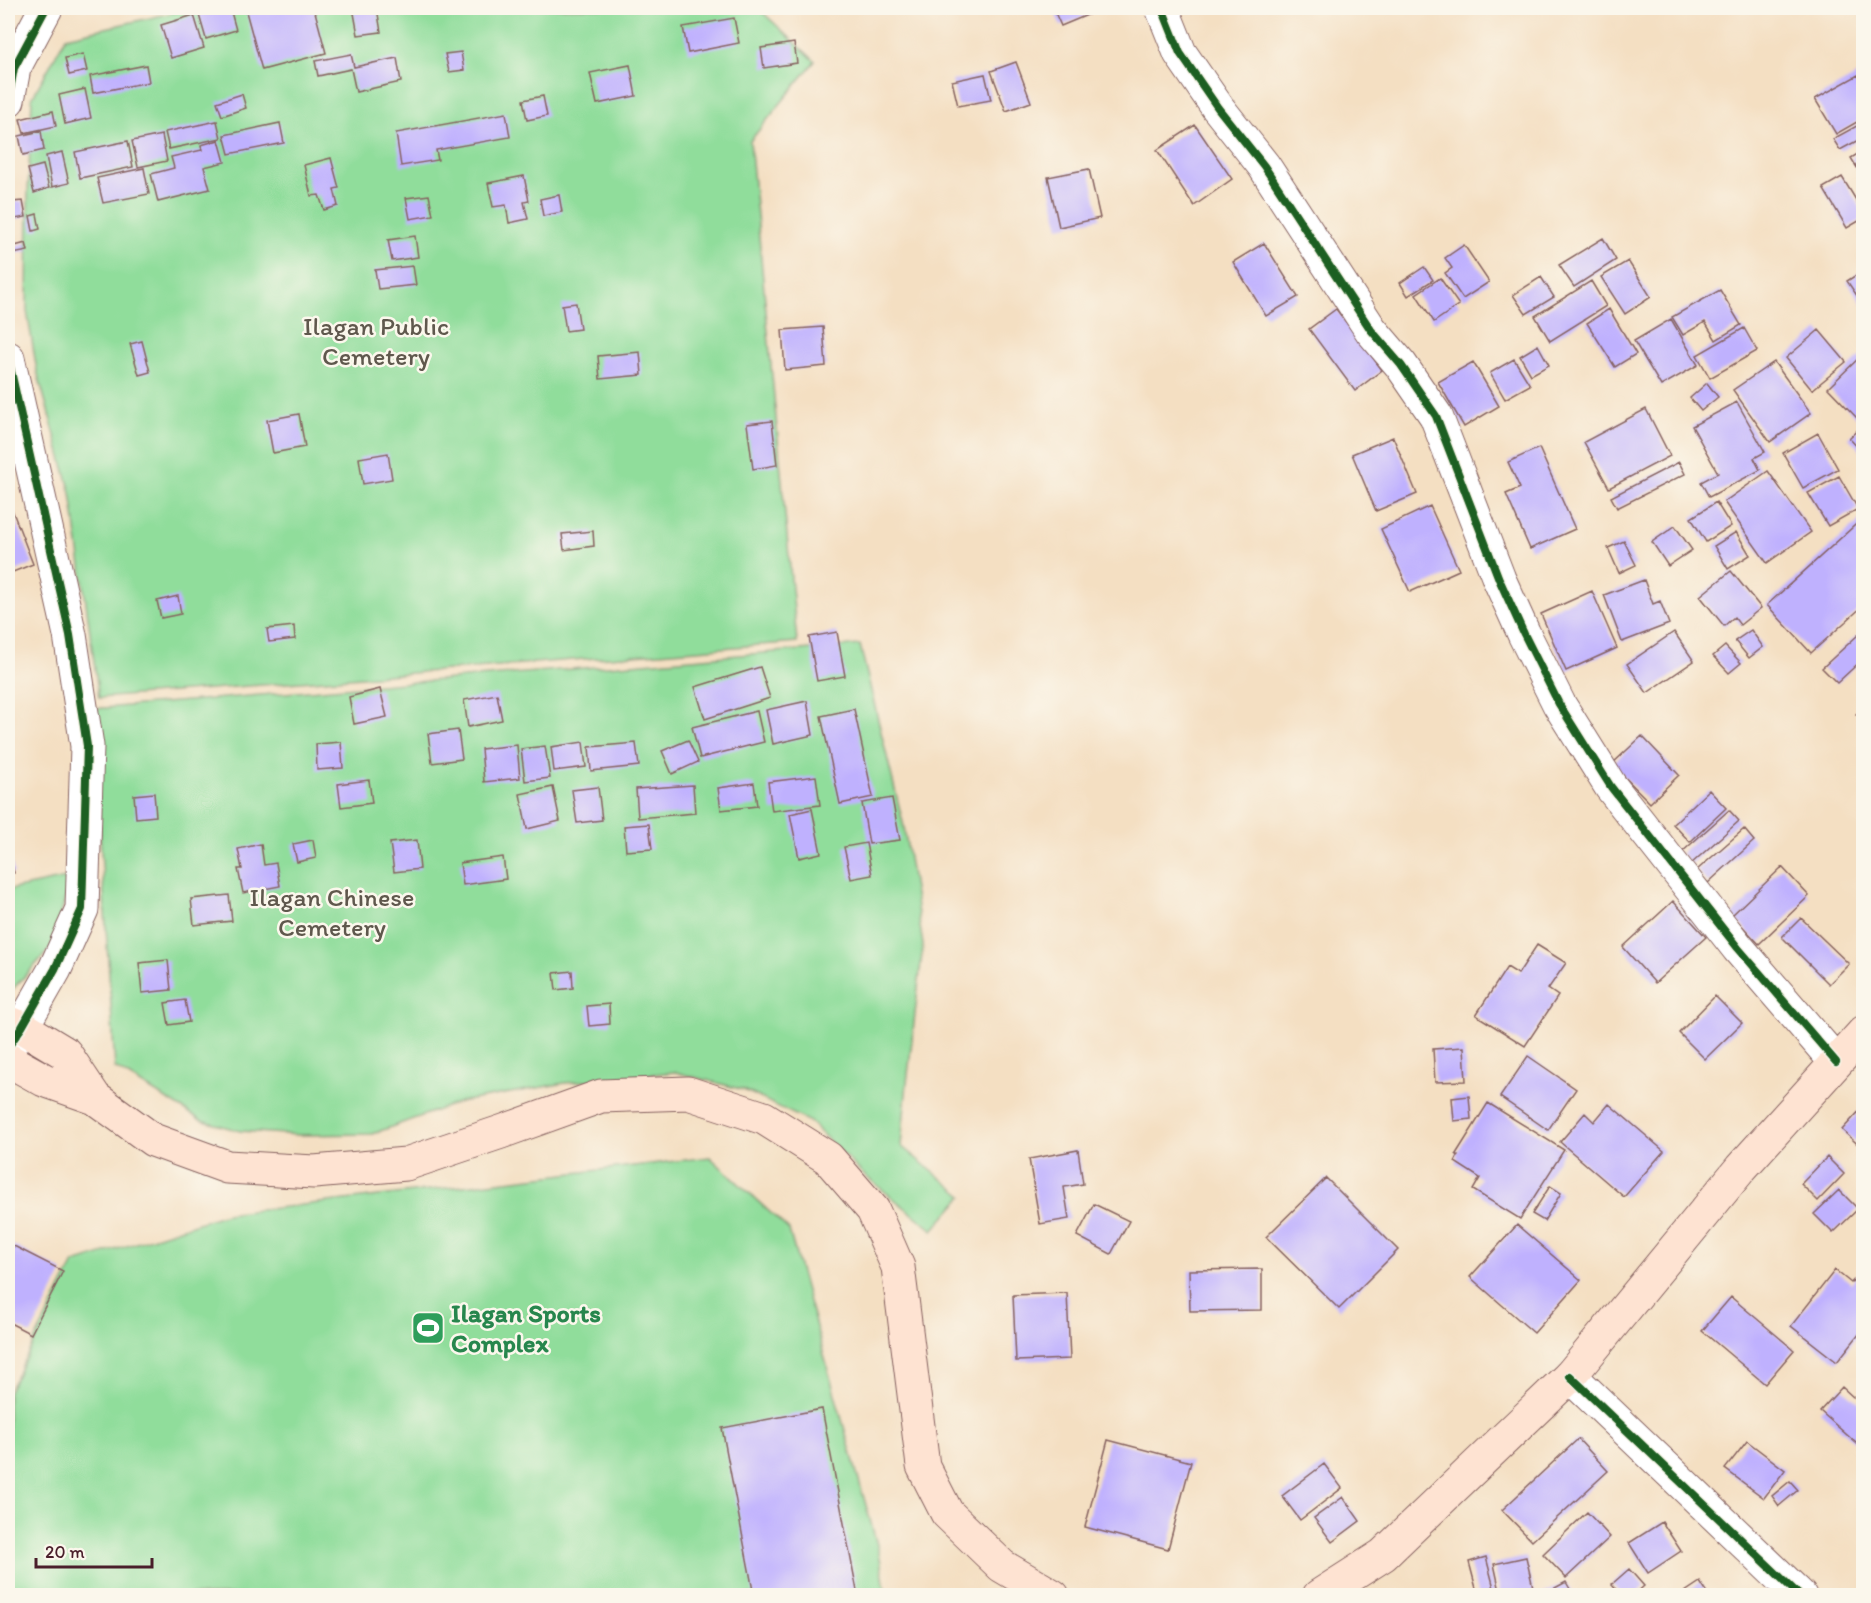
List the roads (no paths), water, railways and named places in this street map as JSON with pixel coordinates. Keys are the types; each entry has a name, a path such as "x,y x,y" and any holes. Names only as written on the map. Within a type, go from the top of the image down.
{"main road":[{"path":"12,1032 65,1053 95,1098"},
{"path":"1319,1596 1383,1555 1570,1376 1741,1168 1863,1032"},
{"path":"8,1060 44,1080 95,1098 153,1140 227,1167 314,1172 406,1164 602,1096 688,1093 764,1118 828,1158 873,1210 898,1267 923,1466 947,1513 1002,1566 1053,1596"}],"street":[{"path":"8,100 14,68 46,8"},
{"path":"1162,8 1180,53 1218,108 1264,166 1371,330 1401,365 1436,416 1499,579 1524,634 1559,704 1611,787 1738,948 1836,1062"},
{"path":"8,358 70,635 87,746 82,909 55,969 12,1032"},
{"path":"1570,1376 1800,1596"}],"place":[{"name":"Ilagan Sports Complex","path":"428,1328"}],"park label":[{"name":"Ilagan Public Cemetery","path":"376,341"},
{"name":"Ilagan Chinese Cemetery","path":"332,912"}]}
